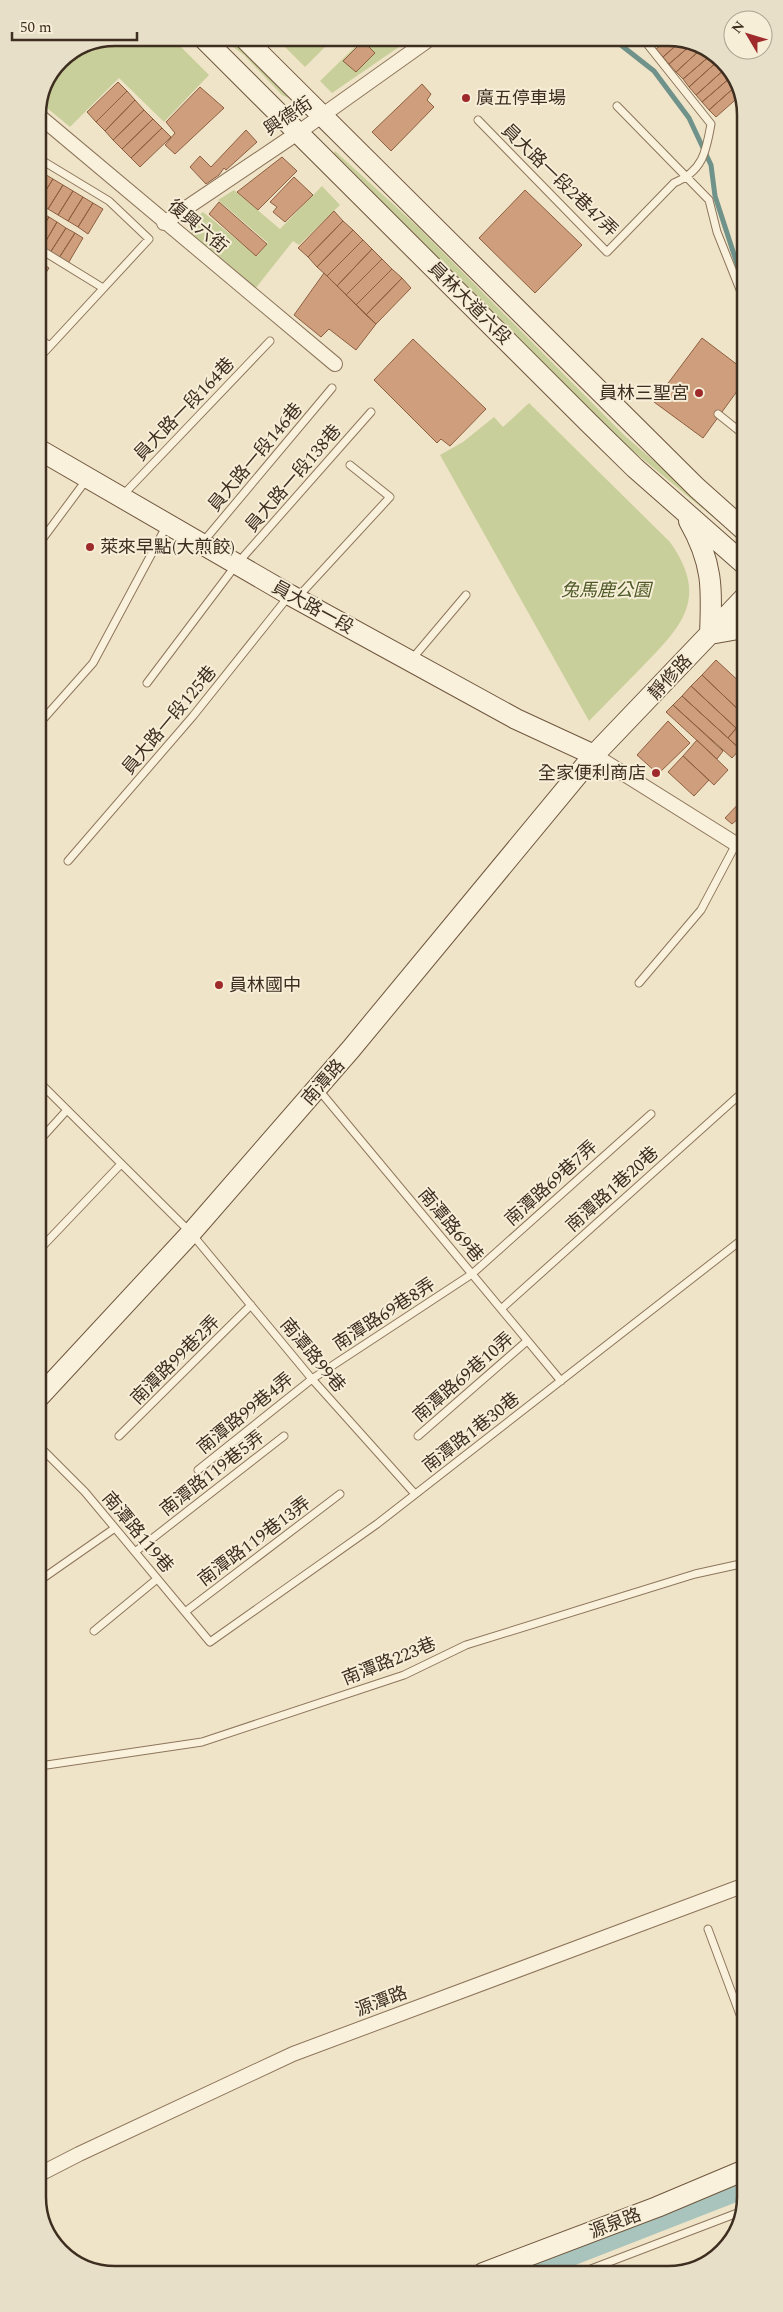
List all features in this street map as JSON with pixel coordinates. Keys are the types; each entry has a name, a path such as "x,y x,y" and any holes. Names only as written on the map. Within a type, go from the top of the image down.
{"street":[{"name":"員林大道六段","path":"210,46 299,132 589,423 737,557"},
{"name":"員林大道六段","path":"252,46 697,488 737,523"},
{"name":"興德街","path":"164,223 299,132 420,46"},
{"name":"復興六街","path":"46,122 164,223 335,364"},
{"name":"員大路一段","path":"46,454 236,565 410,661 516,719 594,755"},
{"path":"682,509 708,561 712,589 710,634 737,629"},
{"name":"靜修路","path":"594,755 737,605"},
{"path":"594,755 737,845"},
{"name":"南潭路","path":"46,1389 191,1233 318,1088 594,755"},
{"name":"源潭路","path":"46,2171 293,2054 737,1888"},
{"name":"源泉路","path":"501,2266 657,2207 737,2174"}],"lane":[{"path":"649,46 711,124 705,156 688,177"},
{"path":"617,106 709,200 717,232 737,282"},
{"name":"員大路一段2巷47弄","path":"478,120 608,252 674,183 688,177"},
{"path":"46,163 109,200 149,238 46,350"},
{"path":"46,253 103,288"},
{"name":"員大路一段164巷","path":"120,498 270,341"},
{"path":"46,343 50,346"},
{"name":"員大路一段146巷","path":"201,544 332,388"},
{"name":"員大路一段138巷","path":"147,682 236,565 371,412"},
{"path":"718,414 737,429"},
{"name":"員大路一段125巷","path":"68,861 293,596 390,497 350,465"},
{"path":"46,534 87,478"},
{"path":"46,716 93,663 167,525"},
{"path":"410,661 466,595"},
{"path":"639,983 701,910 737,852"},
{"name":"南潭路69巷","path":"318,1088 561,1381"},
{"name":"南潭路99巷","path":"46,1089 191,1233 312,1379 415,1494"},
{"name":"南潭路1巷20巷","path":"501,1309 737,1097"},
{"path":"46,1133 66,1110"},
{"name":"南潭路69巷7弄","path":"472,1274 651,1114"},
{"path":"46,1243 121,1164"},
{"name":"南潭路1巷30巷","path":"210,1642 377,1524 737,1243"},
{"name":"南潭路69巷8弄","path":"312,1379 472,1274"},
{"name":"南潭路99巷2弄","path":"119,1436 251,1305"},
{"name":"南潭路69巷10弄","path":"418,1436 527,1341"},
{"name":"南潭路99巷4弄","path":"198,1470 312,1379"},
{"name":"南潭路119巷5弄","path":"135,1552 284,1436"},
{"name":"南潭路119巷","path":"46,1453 85,1492 210,1642"},
{"name":"南潭路119巷13弄","path":"185,1612 340,1494"},
{"path":"46,1576 115,1528"},
{"name":"南潭路223巷","path":"46,1765 202,1742 404,1675 466,1645 695,1574 737,1566"},
{"path":"94,1631 157,1579"},
{"path":"708,1929 737,2007"},
{"path":"599,2266 734,2214"}],"green space":[{"path":"115,46 180,46 209,75 164,122 119,78 70,127 47,108 48,102 58,77 66,66 77,58"},
{"path":"232,46 239,46 286,93 288,98 282,95 244,55"},
{"path":"284,46 326,46 305,67"},
{"path":"356,46 400,46 332,93 320,81"},
{"path":"335,151 418,227 625,436 728,525 737,537 627,446 334,153"},
{"path":"322,186 340,205 299,245 293,241 255,289 189,235 189,222 203,212 257,256 268,243 218,200 234,190 280,229"},
{"name":"兔馬鹿公園","path":"529,403 670,542 682,561 688,579 689,595 686,609 670,637 589,721 440,455 463,442 494,417 503,427"}],"building":[{"path":"358,46 368,46 375,53 356,72 343,61"},
{"path":"660,46 675,47 663,57 656,49"},
{"path":"675,47 686,49 669,64 663,57"},
{"path":"686,49 696,53 676,72 669,64"},
{"path":"696,53 706,59 683,79 676,72"},
{"path":"706,59 714,64 689,87 683,79"},
{"path":"714,64 721,72 696,95 689,87"},
{"path":"722,73 727,81 702,102 696,95"},
{"path":"727,81 731,90 709,110 702,102"},
{"path":"118,82 127,91 96,122 87,112"},
{"path":"422,84 431,94 427,100 434,107 391,151 372,132"},
{"path":"200,87 224,108 175,154 165,145 175,133 166,122"},
{"path":"731,90 735,100 716,117 709,110"},
{"path":"127,91 135,100 105,131 96,122"},
{"path":"135,100 144,110 113,140 105,131"},
{"path":"144,110 153,119 122,149 113,140"},
{"path":"153,119 162,128 131,158 122,149"},
{"path":"162,128 171,137 140,167 131,158"},
{"path":"246,130 257,142 226,170 224,168 219,175 206,184 190,167 200,156 211,167"},
{"path":"282,157 297,171 258,210 237,192"},
{"path":"46,175 53,179 46,190"},
{"path":"294,177 313,195 285,222 273,212 277,207 270,202"},
{"path":"53,179 63,185 48,209 46,208 46,190"},
{"path":"63,185 73,191 58,215 48,209"},
{"path":"525,190 582,245 535,293 479,238"},
{"path":"73,191 83,197 68,221 58,215"},
{"path":"83,197 93,203 78,227 68,221"},
{"path":"219,202 267,244 256,256 209,214"},
{"path":"93,203 103,209 88,234 78,227"},
{"path":"334,211 343,221 308,257 298,248"},
{"path":"49,217 57,222 46,241 46,222"},
{"path":"343,221 353,230 317,267 308,257"},
{"path":"57,222 66,228 48,256 46,255 46,241"},
{"path":"66,228 75,233 57,261 48,256"},
{"path":"353,230 363,240 327,276 317,267"},
{"path":"75,233 83,238 66,267 57,261"},
{"path":"363,240 372,249 337,286 327,276"},
{"path":"372,249 382,259 346,295 337,286"},
{"path":"382,259 392,269 356,305 346,295"},
{"path":"392,269 402,278 366,315 356,305"},
{"path":"324,273 376,324 356,350 329,329 321,337 294,315"},
{"path":"402,278 411,288 376,324 366,315"},
{"name":"員林三聖宮","path":"702,338 737,364 737,391 703,438 654,402"},
{"path":"413,339 486,409 450,446 441,439 437,443 374,380"},
{"path":"716,660 737,680 737,708 702,675"},
{"path":"702,675 737,708 737,727 736,728 691,686"},
{"path":"691,686 736,728 728,738 682,696"},
{"path":"682,696 737,746 737,752 732,758 673,705"},
{"path":"673,705 723,751 717,759 666,712"},
{"path":"668,721 690,743 658,774 637,755"},
{"path":"737,728 737,746 728,738"},
{"path":"697,740 728,770 714,785 683,756"},
{"path":"683,756 709,780 694,796 668,772"},
{"path":"737,805 737,820 732,824 725,818"}],"waterway":[{"path":"622,46 654,71 689,118 711,165 715,196 737,264"},
{"path":"548,2266 737,2192"}],"place":[{"name":"廣五停車場","path":"466,98"},
{"name":"員林三聖宮","path":"699,393"},
{"name":"萊來早點(大煎餃)","path":"90,547"},
{"name":"全家便利商店","path":"656,773"},
{"name":"員林國中","path":"219,985"}]}
